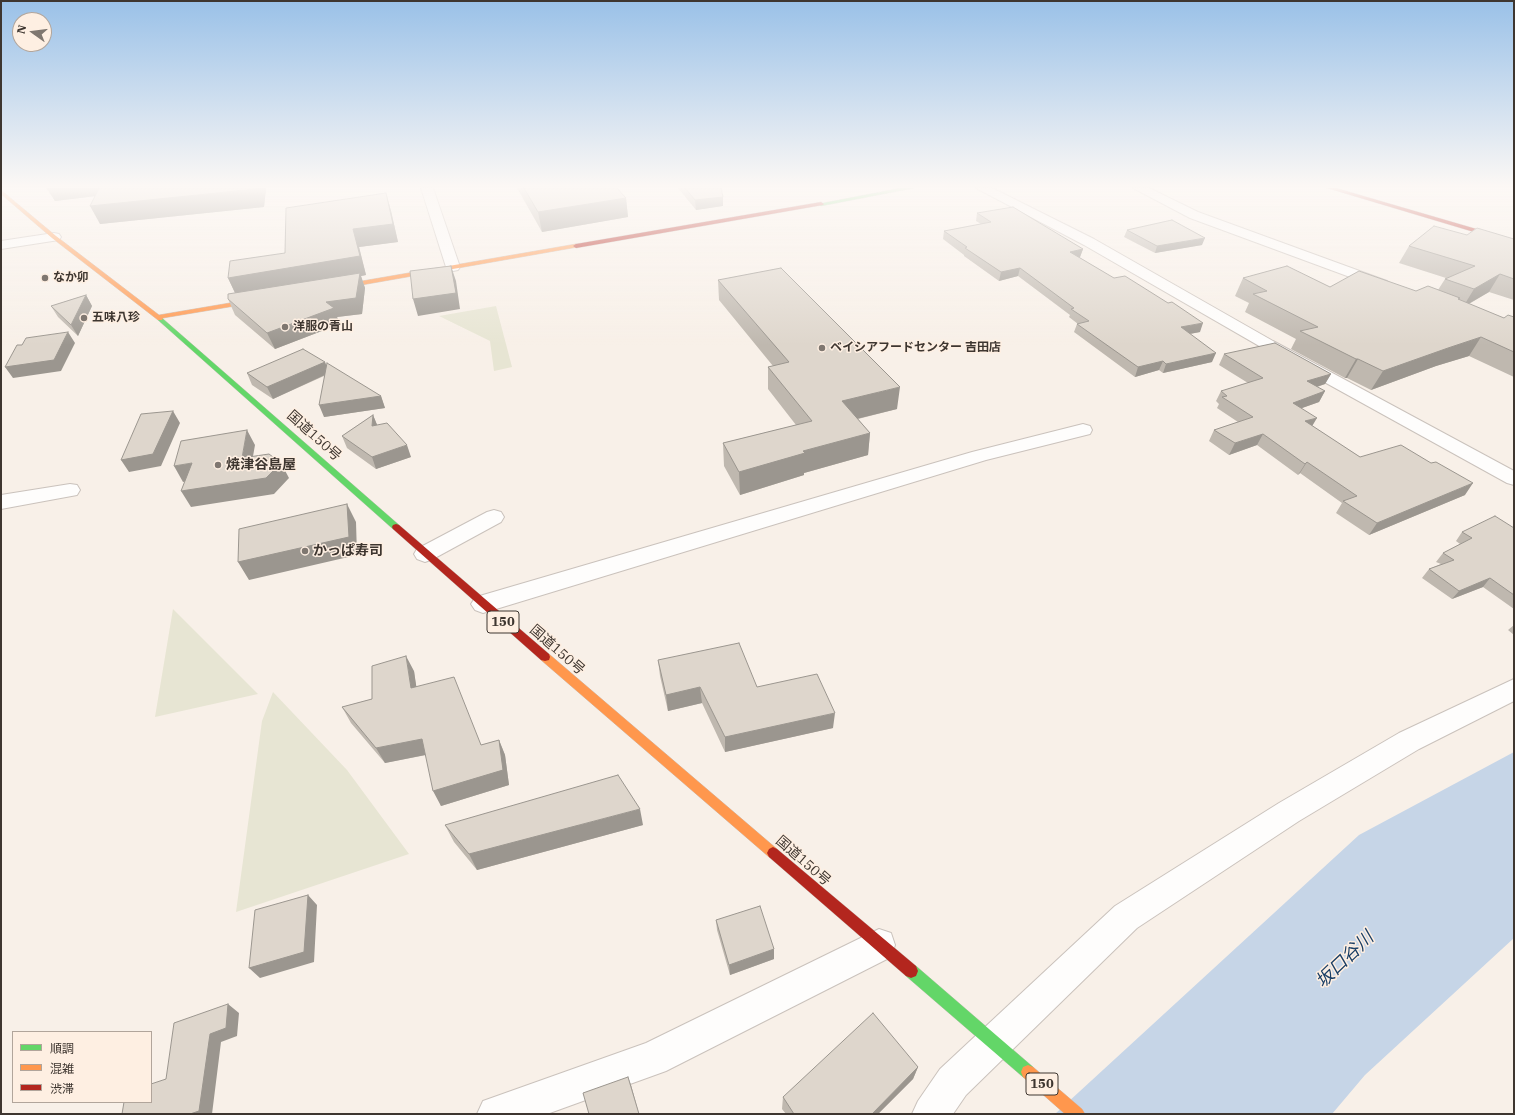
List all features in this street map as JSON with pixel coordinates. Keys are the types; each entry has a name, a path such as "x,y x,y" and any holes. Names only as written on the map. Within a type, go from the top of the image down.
{"main road":[{"name":"国道150号","path":"58,240 158,317 425,554 1077,1114"},
{"path":"321,289 610,240"},
{"path":"158,317 267,298"}],"street":[{"path":"1,244 31,240"},
{"path":"444,240 453,267"},
{"path":"1084,240 1267,344 1514,479"},
{"path":"1263,240 1397,289"},
{"path":"483,604 972,458 1083,430"},
{"path":"1,502 70,490"},
{"path":"425,554 494,517"},
{"path":"931,1114 953,1082 1001,1048 1126,917 1289,812 1409,741 1514,689"},
{"path":"496,1114 653,1058 879,945"}],"shaded area":[{"path":"496,306 512,367 494,371 490,341 439,316"},
{"path":"173,609 258,694 155,717"},
{"path":"273,692 347,770 409,854 236,912 262,721"}],"water":[{"name":"坂口谷川","path":"1514,752 1514,938 1365,1075 1332,1114 1055,1114 1359,835"}],"building":[{"path":"285,240 356,240 360,256 228,278 230,261 285,253"},
{"path":"957,240 1068,240 1083,249 1070,252 1114,278 1125,276 1168,303 1172,302 1203,323 1181,327 1216,353 1166,364 1163,361 1138,367 1077,324 1089,321 1071,309 1074,308 1020,268 1001,272 965,248 967,247"},
{"path":"1146,240 1193,240 1157,246"},
{"path":"1416,240 1514,240 1514,279 1500,274 1474,289 1445,279 1475,266 1409,246"},
{"path":"451,266 456,293 413,299 410,271"},
{"path":"1287,266 1330,287 1359,271 1416,291 1428,286 1460,298 1458,299 1504,318 1508,315 1514,317 1514,352 1481,337 1383,371 1300,331 1318,327 1253,294 1267,291 1243,278"},
{"path":"781,268 900,387 842,401 870,433 803,451 805,453 739,472 723,443 812,421 768,367 789,362 718,280"},
{"path":"360,273 356,298 326,302 334,308 267,333 228,299 228,294"},
{"path":"86,295 71,325 51,306"},
{"path":"68,332 54,360 5,367 17,345 22,345 26,338"},
{"path":"1275,343 1331,374 1307,381 1325,391 1293,403 1317,418 1305,421 1360,457 1401,445 1431,463 1436,462 1473,483 1377,523 1343,501 1357,496 1307,462 1305,464 1263,434 1235,443 1214,430 1253,417 1222,397 1227,396 1221,391 1263,378 1224,354"},
{"path":"303,349 325,362 267,387 247,373"},
{"path":"327,363 381,396 319,405"},
{"path":"173,411 153,454 121,460 141,414"},
{"path":"373,415 372,426 387,423 407,445 372,457 342,436"},
{"path":"247,430 242,458 269,454 281,463 266,478 181,491 192,463 174,466 181,441"},
{"path":"347,504 349,537 238,562 239,529"},
{"path":"1495,516 1514,528 1514,595 1490,578 1459,591 1429,569 1454,560 1443,553 1472,538 1462,532"},
{"path":"739,643 757,687 817,674 835,713 725,737 700,687 666,695 658,660"},
{"path":"406,656 411,688 454,677 481,745 499,740 503,770 433,791 422,739 376,748 342,707 372,699 372,666"},
{"path":"618,775 640,809 469,854 445,825"},
{"path":"308,895 304,952 249,968 255,910"},
{"path":"760,906 774,949 729,965 716,920"},
{"path":"228,1004 226,1028 210,1034 199,1111 190,1114 122,1114 124,1103 152,1103 152,1084 166,1079 174,1023"},
{"path":"873,1013 918,1067 872,1114 794,1114 783,1097"},
{"path":"628,1077 639,1114 589,1114 583,1093"}],"traffic: fast":[{"path":"160,319 396,527"},
{"path":"911,971 1028,1072"}],"traffic: slow":[{"path":"58,240 160,319"},
{"path":"333,288 576,246"},
{"path":"158,317 259,300"},
{"path":"545,657 773,853"},
{"path":"1028,1072 1077,1114"}],"traffic: jam":[{"path":"576,246 611,240"},
{"path":"1507,240 1514,242"},
{"path":"396,527 545,657"},
{"path":"773,853 911,971"}],"place":[{"name":"なか卯","path":"45,278"},
{"name":"五味八珍","path":"84,318"},
{"name":"洋服の青山","path":"285,327"},
{"name":"ベイシアフードセンター 吉田店","path":"822,348"},
{"name":"焼津谷島屋","path":"218,465"},
{"name":"かっぱ寿司","path":"305,551"}]}
